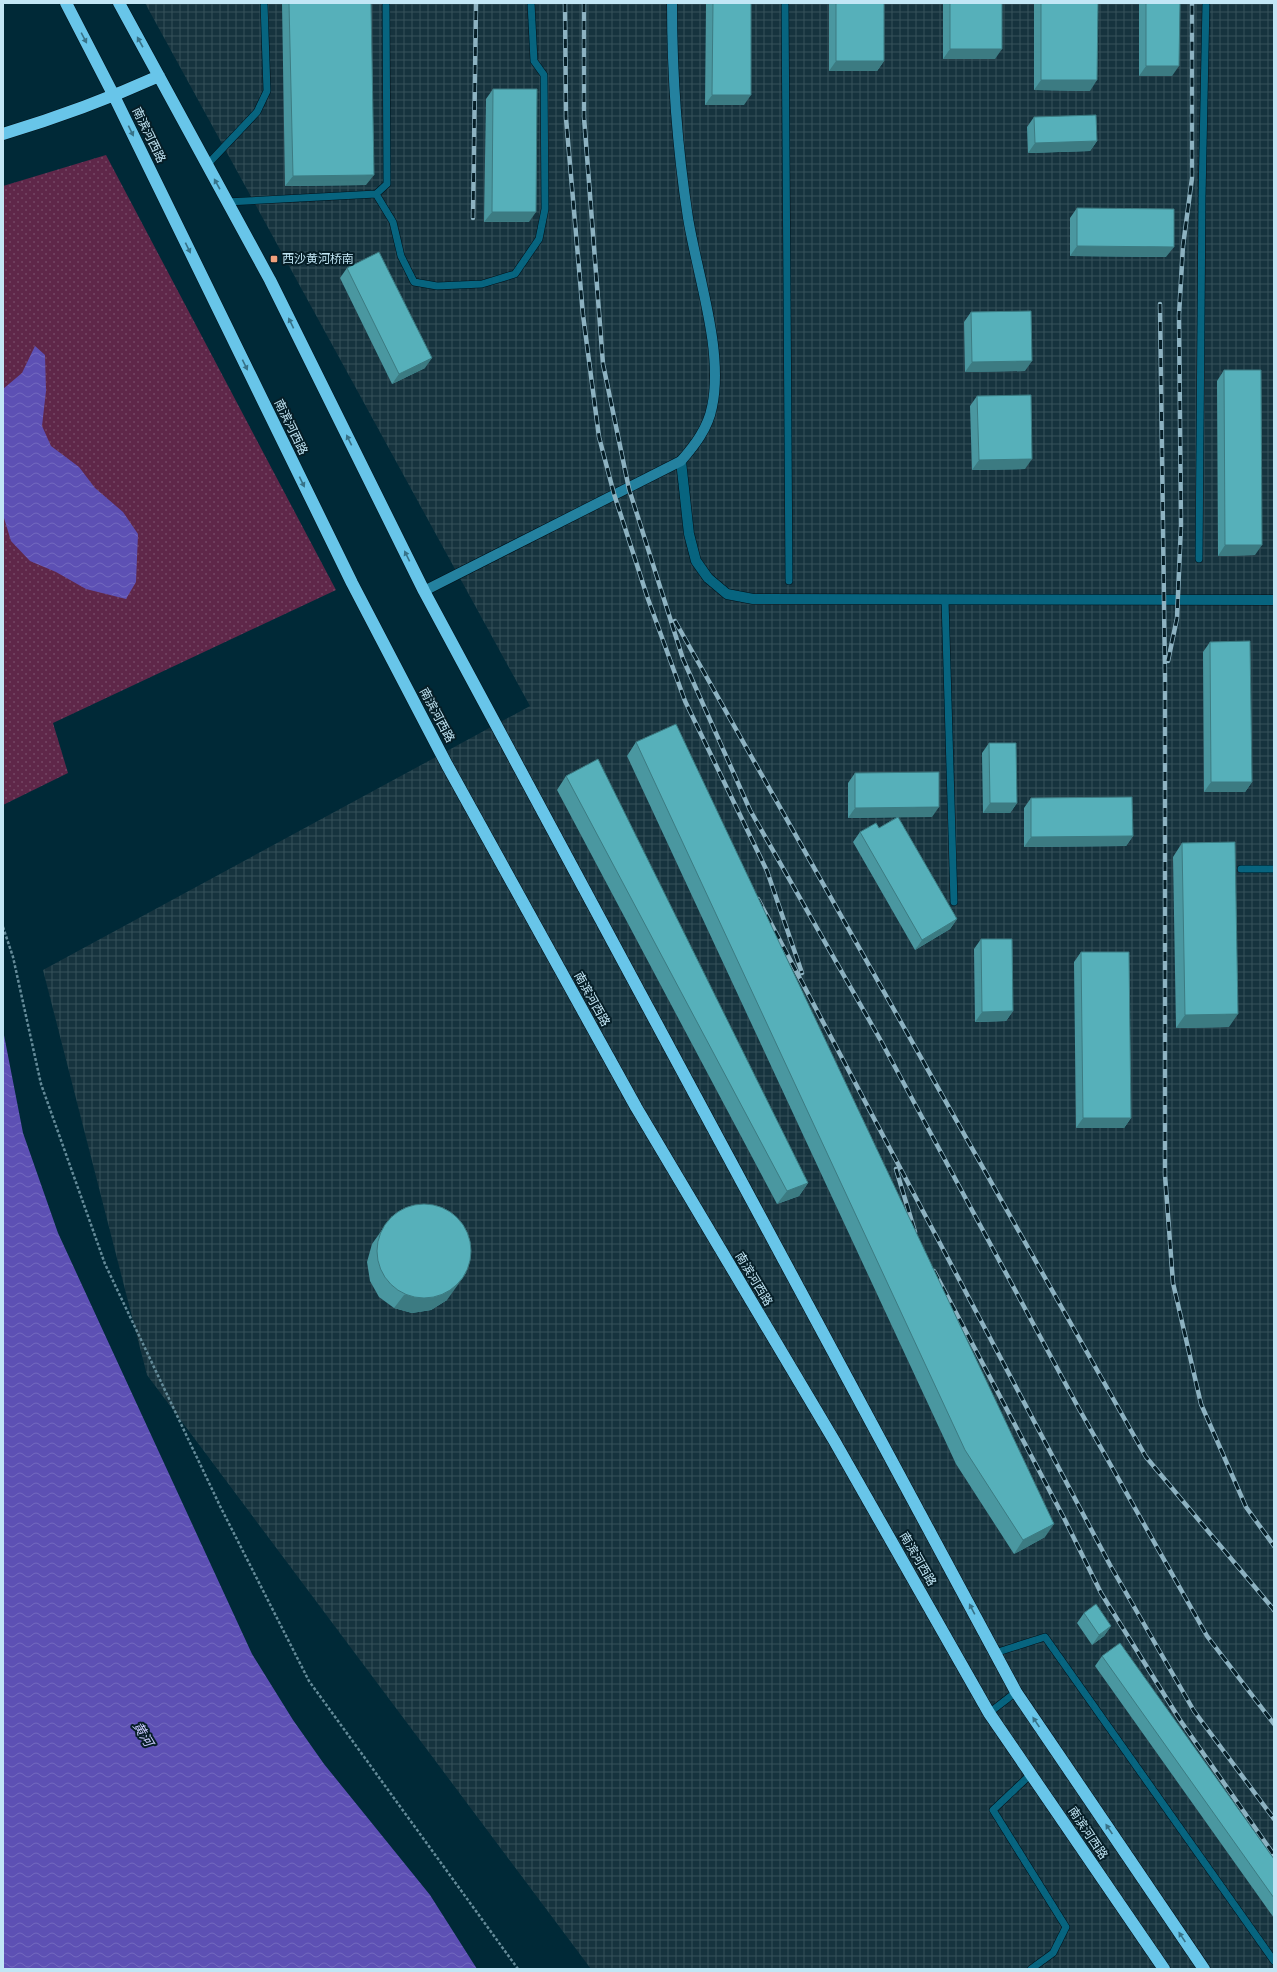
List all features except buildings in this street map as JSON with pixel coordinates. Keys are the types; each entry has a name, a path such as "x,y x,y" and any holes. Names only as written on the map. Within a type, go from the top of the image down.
{"highway":[{"name":"南滨河西路","path":"66,3 114,96 352,584 447,764 636,1107 830,1435 989,1713 1164,1969"},
{"path":"3,134 114,96 159,76 119,3"},
{"name":"南滨河西路","path":"159,76 270,280 424,591 1016,1692 1204,1969"}],"street":[{"path":"424,591 681,461 699,439 712,407 715,381 714,350 688,220 679,160 672,54 672,3"},
{"path":"681,461 689,534 696,561 708,578 727,594 753,599 1274,600"}],"lane":[{"path":"207,165 257,112 267,91 264,3"},
{"path":"227,202 376,194 387,184 386,3"},
{"path":"376,194 393,222 401,256 414,282 437,286 482,284 515,274 539,238 545,209 544,75 534,61 531,3"},
{"path":"785,3 789,581"},
{"path":"1199,558 1202,205 1206,3"},
{"path":"945,600 954,902"},
{"path":"1241,869 1274,869"},
{"path":"995,1653 1045,1637 1274,1961"},
{"path":"989,1713 1016,1692"},
{"path":"1031,1774 993,1810 1066,1927 1053,1953 1031,1969"}],"path":[{"path":"3,927 13,957 41,1084 105,1264 220,1506 309,1681 518,1969"}],"shaded area":[{"path":"145,3 1274,3 1274,1969 591,1969 147,1375 43,970 530,706"},
{"path":"106,155 336,590 53,723 68,773 3,805 3,186"}],"water":[{"path":"35,346 45,355 46,391 42,426 51,446 79,467 95,488 123,512 138,534 136,582 126,599 86,589 56,572 30,561 11,541 4,518 3,389 22,373"},
{"name":"黄河","path":"3,1030 23,1133 58,1233 252,1654 293,1720 324,1764 430,1895 477,1969 3,1969"}],"railway":[{"path":"473,218 476,3"},
{"path":"565,3 566,118 583,315 599,437 614,494 648,599 685,701 767,871 802,973"},
{"path":"584,3 584,117 603,364 629,489 683,659 750,810 881,1041 1078,1407 1207,1636 1274,1724"},
{"path":"1168,661 1177,618 1181,525 1179,315 1183,246 1192,178 1192,3"},
{"path":"1160,304 1165,677 1165,1175 1173,1283 1201,1404 1246,1507 1274,1546"},
{"path":"675,621 1146,1457 1274,1610"},
{"path":"758,899 1110,1565 1194,1711 1274,1819"},
{"path":"896,1169 915,1232"},
{"path":"934,1271 1065,1520 1101,1593 1180,1720 1274,1855"}],"place":[{"name":"西沙黄河桥南","path":"274,259"}]}
